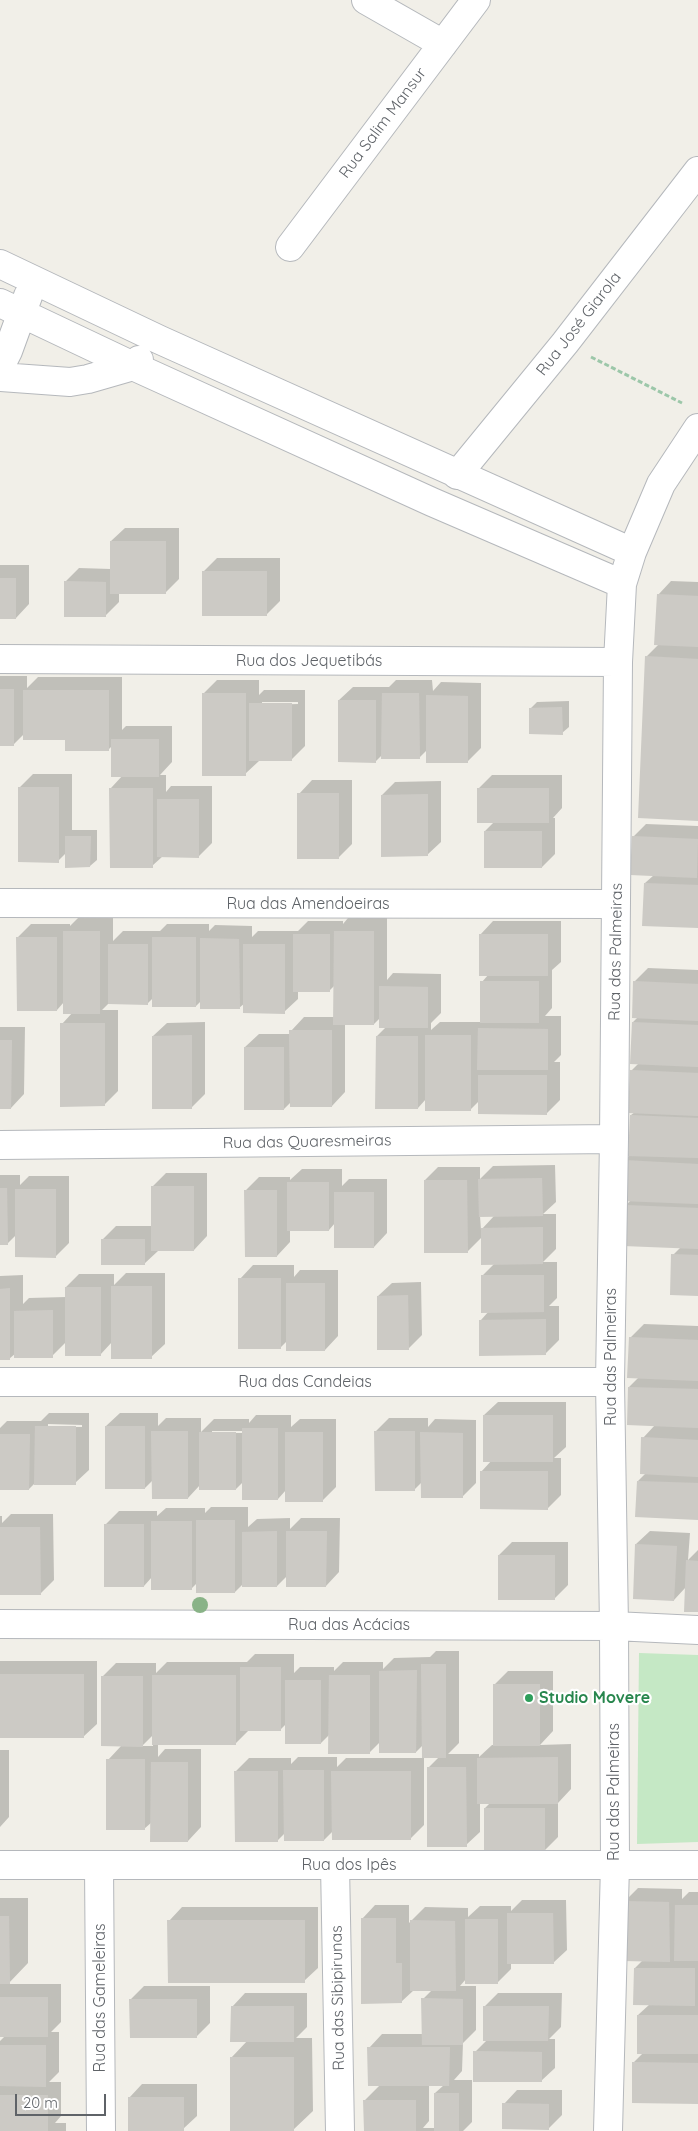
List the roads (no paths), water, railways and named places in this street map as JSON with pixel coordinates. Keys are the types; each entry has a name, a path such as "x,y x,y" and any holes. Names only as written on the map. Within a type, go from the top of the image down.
{"street":[{"path":"366,0 443,44"},
{"name":"Rua Salim Mansur","path":"290,247 476,0"},
{"name":"Rua José Giarola","path":"457,475 565,344 698,172"},
{"path":"0,264 160,340 632,552"},
{"path":"0,367 8,351 11,308 35,281"},
{"path":"11,308 133,366 432,502 622,584"},
{"path":"0,377 70,382 88,380 133,366 160,340"},
{"name":"Rua das Palmeiras","path":"608,2131 614,1865 614,1626 610,1382 618,662 622,584 632,552 661,484 694,417"},
{"name":"Rua dos Jequetibás","path":"0,659 618,662"},
{"name":"Rua das Amendoeiras","path":"0,903 616,904"},
{"name":"Rua das Quaresmeiras","path":"0,1145 614,1139"},
{"name":"Rua das Candeias","path":"0,1382 610,1382"},
{"name":"Rua das Acácias","path":"0,1624 614,1626 698,1630"},
{"name":"Rua dos Ipês","path":"0,1865 698,1865"},
{"name":"Rua das Gameleiras","path":"99,1866 101,2131"},
{"name":"Rua das Sibipirunas","path":"335,1866 340,2131"}],"place":[{"name":"Studio Movere","path":"529,1698"}]}
